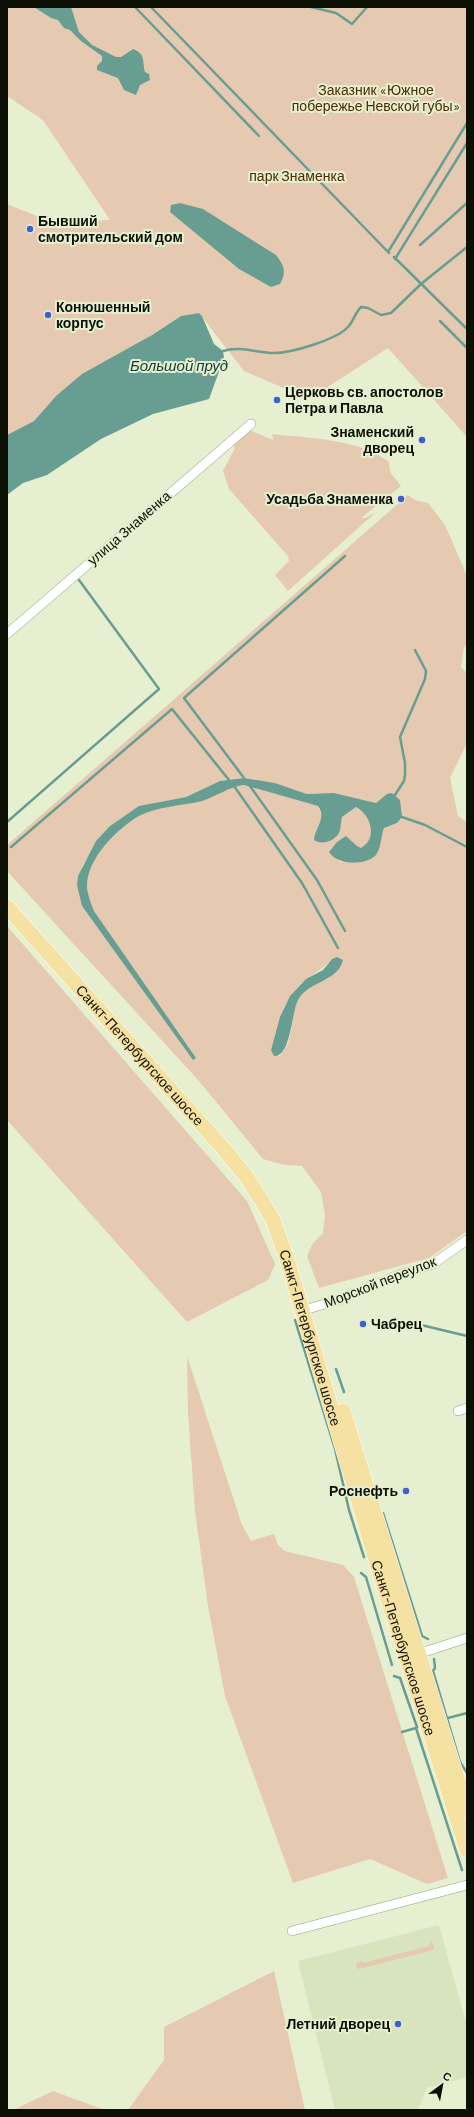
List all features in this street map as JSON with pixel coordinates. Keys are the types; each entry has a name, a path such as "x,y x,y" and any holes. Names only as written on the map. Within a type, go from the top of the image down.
{"main road":[{"name":"Санкт-Петербургское шоссе","path":"7,895 228,1142 252,1171 271,1199 284,1228 311,1308 413,1656 467,1850"},
{"name":"Санкт-Петербургское шоссе","path":"7,907 222,1147 246,1176 273,1220 287,1259 378,1567 413,1656 467,1810"}],"street":[{"name":"улица Знаменка","path":"7,634 251,424"},
{"name":"Морской переулок","path":"311,1308 338,1300 398,1275 433,1264 467,1240"},
{"path":"458,1411 467,1408"},
{"path":"413,1656 467,1638"},
{"path":"292,1932 463,1886"}],"shaded area":[{"path":"439,1925 467,2026 467,2077 427,2088 418,2110 335,2110 298,1961"}],"green space":[{"name":"парк Знаменка","path":"7,7 467,7 467,437 388,348 309,399 244,371 199,313 181,316 56,396 34,421 7,435 7,204 52,222 110,220 43,120 7,96"},
{"path":"242,427 273,440 272,434 333,441 364,448 389,462 390,472 401,486 361,518 365,518 375,513 288,591 275,575 289,561 288,556 229,489 223,471 235,448 230,439 233,432"},
{"path":"408,495 415,500 428,503 445,525 467,576 467,644 464,648 461,667 467,673 467,743 450,778 458,816 467,822 467,1231 429,1258 319,1288 307,1256 313,1243 323,1233 325,1215 321,1192 302,1166 284,1165 263,1159 199,1081 7,871 7,845","holes":["244,778 275,783 307,794 334,793 376,803 387,794 397,823 384,828 378,851 360,861 339,862 337,842 346,837 361,848 370,838 370,826 366,815 356,807 342,817 341,823 317,829 322,816 318,806 245,785 202,800 154,810 139,816 121,829 104,846 97,856 88,877 87,891 94,911 196,1058 82,906 82,866 110,826 123,818 159,802 186,797 220,781","332,959 330,977 308,988 298,1000 288,1043 285,1050 279,1056 271,1050 279,1023 289,998 301,984 324,967"]},
{"path":"7,926 247,1201 275,1264 268,1280 187,1322 7,1120"},
{"path":"187,1356 242,1525 251,1541 274,1534 278,1545 285,1551 343,1565 354,1577 448,1878 427,1884 370,1859 293,1883 225,1696 208,1606 195,1511 188,1412"},
{"path":"431,1941 434,1948 433,1950 359,1969 357,1968 356,1963 362,1961 363,1963 429,1946"},
{"path":"274,1971 305,2110 128,2110 164,2060 164,2027"},
{"path":"53,2091 105,2110 13,2110"}],"water":[{"path":"34,7 71,7 79,32 92,45 116,57 121,57 133,49 137,51 143,58 145,72 149,74 150,80 140,85 136,95 124,90 118,78 97,70 97,66 102,61 102,56 81,41 70,30 64,28 58,20 51,18"},
{"path":"180,203 203,209 276,255 284,269 280,284 271,287 239,269 170,212 171,205"},
{"name":"Большой пруд","path":"199,313 202,316 214,344 223,351 224,358 209,399 153,414 101,439 47,475 23,483 7,495 7,435 34,421 56,396 82,374 152,335 181,316"},
{"path":"244,778 275,783 307,794 334,793 376,803 387,794 392,793 400,800 402,817 397,823 384,828 380,847 375,856 357,863 344,862 338,860 329,852 337,842 346,836 361,848 370,838 371,833 369,821 366,815 356,807 342,817 339,834 336,837 329,841 317,842 314,840 321,819 318,806 244,785 202,801 162,808 139,816 121,829 104,846 97,856 88,877 87,891 94,911 196,1058 193,1060 82,906 77,885 78,876 96,841 110,826 139,806 186,797 220,781"},
{"path":"337,957 343,960 335,973 309,989 298,1000 290,1034 284,1050 280,1054 274,1056 271,1050 280,1017 290,996 306,979 323,970 332,959"}],"waterway":[{"path":"135,7 259,136"},
{"path":"151,7 389,253"},
{"path":"311,7 336,13 352,24 367,7"},
{"path":"388,252 467,123"},
{"path":"395,259 467,143"},
{"path":"420,245 467,203"},
{"path":"223,351 235,349 279,353 300,349 333,337 342,332 350,325 361,307 368,308 381,315 391,313 421,284 467,247"},
{"path":"394,257 467,329"},
{"path":"440,321 467,348"},
{"path":"244,778 184,698 345,556"},
{"path":"7,822 159,689 79,580"},
{"path":"395,795 404,781 405,775 405,763 400,737 425,679 426,671 415,650"},
{"path":"11,847 172,709 229,780"},
{"path":"234,786 302,883 338,948"},
{"path":"250,786 317,880 345,931"},
{"path":"402,817 425,825 467,847"},
{"path":"295,1320 335,1449 349,1510 364,1557"},
{"path":"417,1324 467,1336"},
{"path":"336,1369 344,1392"},
{"path":"383,1513 422,1636 428,1639"},
{"path":"361,1573 366,1577 392,1665"},
{"path":"434,1659 435,1668 433,1671 460,1762 467,1773"},
{"path":"394,1676 400,1678 417,1727"},
{"path":"448,1718 467,1713"},
{"path":"402,1732 416,1728 462,1870"}],"place":[{"name":"Бывший смотрительский дом","path":"30,229"},
{"name":"Конюшенный корпус","path":"48,315"},
{"name":"Церковь св. апостолов Петра и Павла","path":"277,400"},
{"name":"Знаменский дворец","path":"422,440"},
{"name":"Усадьба Знаменка","path":"401,499"},
{"name":"Чабрец","path":"363,1324"},
{"name":"Роснефть","path":"406,1491"},
{"name":"Летний дворец","path":"398,2024"}],"park label":[{"name":"Заказник «Южное побережье Невской губы»","path":"376,98"}]}
